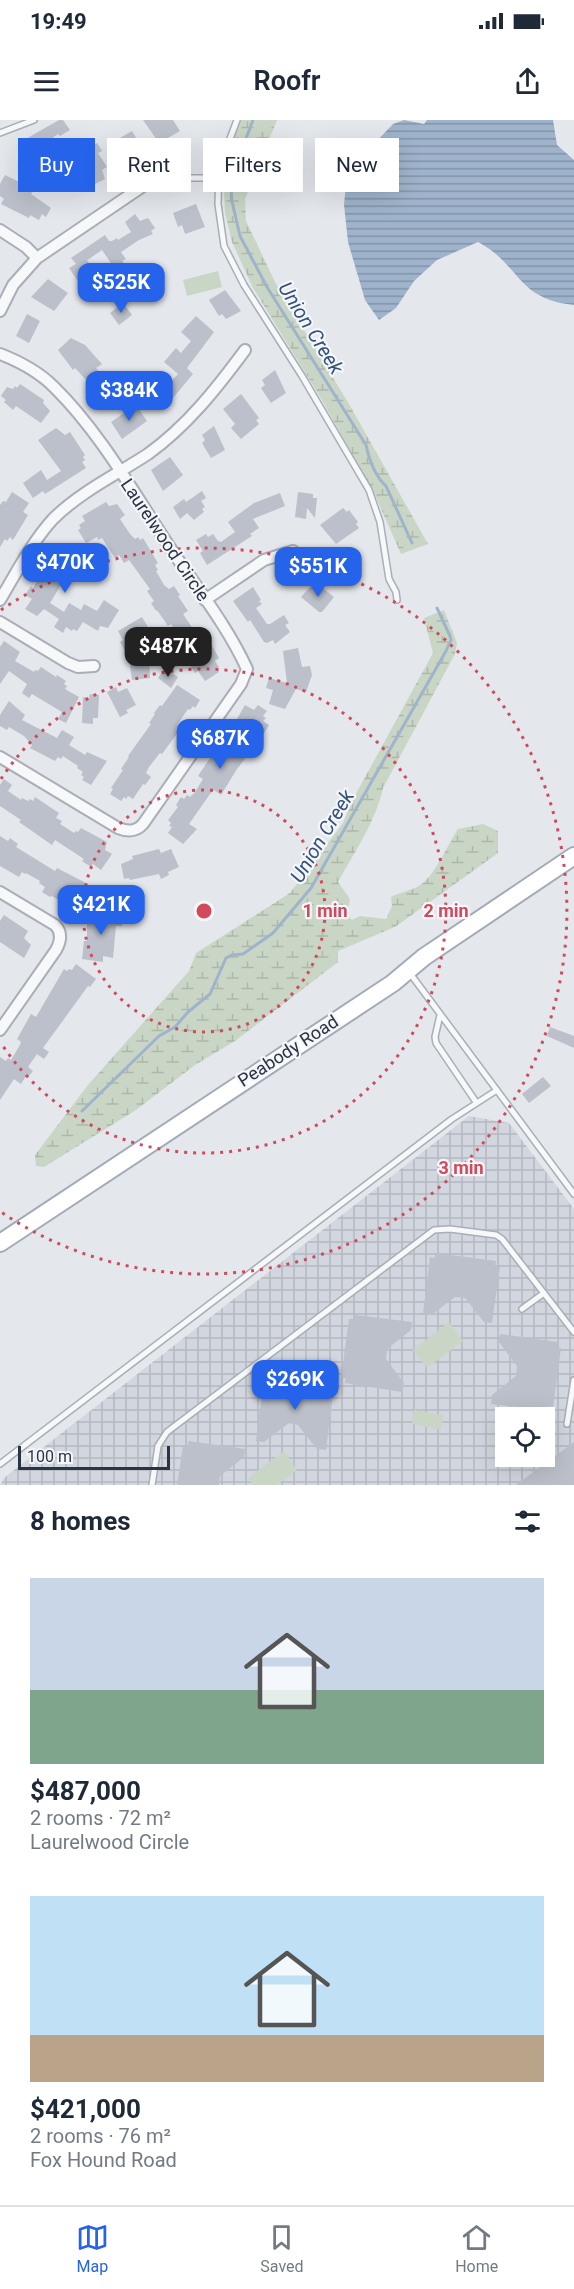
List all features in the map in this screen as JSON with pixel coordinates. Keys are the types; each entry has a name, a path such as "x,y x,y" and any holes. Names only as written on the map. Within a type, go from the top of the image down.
{"main road":[{"name":"Peabody Road","path":"0,1243 408,971 424,957 574,856"}],"street":[{"path":"0,311 13,285 37,258 134,192"},
{"path":"0,230 37,258"},
{"path":"0,600 52,521 80,496 147,454 182,426 224,379 245,350"},
{"name":"Laurelwood Circle","path":"0,354 27,368 52,385 80,416 205,600 247,669 245,676 140,828 128,831 118,828 0,757"},
{"path":"205,600 264,560 293,551"},
{"path":"0,622 61,660 78,667 94,666"},
{"path":"0,892 55,925 59,930 60,939 56,950 0,1030"}],"lane":[{"path":"0,133 34,120"},
{"path":"230,138 237,120"},
{"path":"218,192 220,228 224,246 233,267 302,376 369,490 380,522 389,579 398,600"},
{"path":"408,971 574,1194"},
{"path":"440,1015 435,1037 436,1043 476,1102"},
{"path":"0,1464 452,1119 497,1090"},
{"path":"152,1485 158,1446 167,1432 434,1230 450,1229 496,1235 502,1239 574,1332"},
{"path":"522,1309 544,1293"},
{"path":"567,1424 574,1380"}],"shaded area":[{"path":"469,1116 509,1123 574,1209 574,1485 0,1485 4,1478"}],"green space":[{"path":"238,120 277,120 270,138 233,138"},
{"path":"224,192 248,192 245,199 246,221 276,284 349,404 428,544 401,554 375,495 322,400 253,288 232,242 225,213"},
{"path":"218,271 222,287 187,296 183,280"},
{"path":"444,610 457,643 455,654 383,788 370,825 338,882 350,899 347,915 352,920 360,916 386,919 392,906 391,897 414,888 429,877 458,829 483,824 498,831 498,853 395,927 338,951 338,962 235,1041 195,1065 136,1110 44,1167 36,1166 35,1155 88,1085 189,971 196,953 290,893 343,823 352,801 433,653 424,618"},
{"path":"449,1322 463,1341 427,1368 413,1350"},
{"path":"414,1410 443,1415 441,1430 412,1424"},
{"path":"284,1451 297,1470 277,1485 253,1485 248,1478"}],"water":[{"path":"404,120 424,124 427,120 553,120 557,145 574,160 574,305 555,302 541,296 520,280 492,251 478,242 437,260 414,281 396,308 379,320 365,300 348,242 344,205 345,192 399,192 399,138 380,138 393,124"}],"building":[{"path":"59,120 63,120 70,130 52,138 28,138"},
{"path":"143,120 173,120 180,131 168,138 156,138"},
{"path":"132,131 136,138 120,138"},
{"path":"97,143 102,151 98,153 107,167 102,170 105,179 95,184 95,144"},
{"path":"5,175 18,181 18,192 32,192 31,194 51,208 46,217 42,214 39,220 30,215 29,218 1,204 4,199 0,196 0,184"},
{"path":"196,204 205,227 185,234 182,225 178,227 173,213"},
{"path":"135,214 140,221 148,218 155,228 151,231 153,234 121,252 126,259 115,269 102,250 87,260 98,276 95,277 99,283 93,288 91,285 86,289 84,285 82,287 69,268 76,264 71,258 105,235 109,241 112,241 131,232 125,222"},
{"path":"48,279 68,293 54,311 31,297"},
{"path":"225,290 241,311 226,319 222,314 219,316 209,300"},
{"path":"123,303 132,315 119,325 110,313"},
{"path":"27,314 40,321 29,343 16,336"},
{"path":"196,316 214,332 187,368 193,374 167,405 164,407 159,403 156,407 143,393 155,380 165,388 178,374 164,362 176,348 181,353 191,341 181,332"},
{"path":"71,338 85,345 102,364 96,368 112,386 101,396 75,368 73,370 58,350"},
{"path":"275,370 286,393 271,403 261,388 265,385 262,380"},
{"path":"20,384 44,400 43,403 50,411 41,423 16,406 13,410 4,402 6,400 1,396 7,387 13,389"},
{"path":"241,394 259,418 256,420 259,424 241,439 231,428 235,424 223,409"},
{"path":"136,405 147,421 122,439 111,422"},
{"path":"214,426 225,450 211,458 202,443 205,440 202,435"},
{"path":"56,428 65,435 70,432 85,455 83,457 85,460 82,462 86,468 45,494 43,491 33,498 23,483 41,470 47,480 61,471 38,440"},
{"path":"170,457 183,475 163,491 151,470"},
{"path":"202,491 206,498 201,501 205,507 202,509 204,512 194,520 187,513 180,519 173,507 184,499 186,502"},
{"path":"12,492 29,503 23,512 28,515 13,540 10,537 7,541 5,539 0,547 0,505 3,501 6,502"},
{"path":"298,492 313,494 313,498 317,498 315,518 307,508 306,519 295,517"},
{"path":"280,493 285,506 253,519 259,528 250,534 252,536 207,565 200,553 203,551 196,540 206,534 208,537 213,534 221,542 235,532 228,522 254,503"},
{"path":"106,502 109,506 117,504 125,515 120,519 135,539 143,538 158,563 155,565 158,570 156,571 164,585 169,589 174,586 188,611 183,614 197,635 205,634 219,658 215,661 219,672 205,681 198,671 195,673 184,656 181,650 183,648 177,639 180,637 171,624 168,626 156,611 151,603 154,601 147,591 150,589 129,560 124,563 119,555 115,558 102,538 98,540 97,537 86,543 78,530 81,528 79,525 85,521 82,516"},
{"path":"343,508 347,512 349,510 358,522 356,524 359,528 336,544 320,525"},
{"path":"66,545 77,551 74,556 83,561 76,572 74,570 64,587 61,585 50,603 64,612 69,603 81,610 84,604 97,611 104,600 119,610 108,628 100,626 98,631 83,622 77,631 66,627 63,633 54,627 59,619 44,609 37,616 25,609 32,599 25,595 31,586 33,588 42,573 39,571 44,562 54,547 59,550"},
{"path":"329,555 353,560 351,575 348,575 348,579 335,578 334,569 328,566"},
{"path":"312,585 317,589 319,585 334,597 322,612 301,597"},
{"path":"253,587 262,604 256,608 267,624 284,615 289,623 285,625 290,632 275,644 273,640 264,642 250,620 248,622 233,601"},
{"path":"142,617 150,636 125,651 118,631"},
{"path":"4,641 20,652 15,661 34,672 41,667 56,677 57,675 66,681 65,689 79,697 66,723 58,719 62,712 32,694 29,698 22,693 27,684 9,671 0,684 0,647"},
{"path":"298,648 302,667 310,666 312,675 306,692 296,689 285,709 269,704 273,690 266,688 269,678 287,683 283,651"},
{"path":"149,657 150,678 132,680 129,658"},
{"path":"165,668 178,677 171,688 158,678"},
{"path":"177,685 200,700 195,708 193,706 190,710 188,709 177,725 176,729 179,731 149,767 146,773 151,777 145,785 143,784 133,799 128,796 121,801 110,794 113,789 111,788 123,770 121,769 128,756 151,724 149,723 154,713"},
{"path":"116,687 118,692 127,688 136,705 126,710 128,713 120,717 107,692"},
{"path":"90,694 99,695 98,718 93,718 93,724 82,723 83,697 89,698"},
{"path":"9,701 25,715 22,720 57,738 62,730 74,737 69,745 85,755 87,752 107,761 91,785 82,780 83,772 77,768 78,766 63,756 61,759 58,757 55,761 30,748 32,745 24,736 9,727 7,730 0,726 0,715"},
{"path":"245,705 254,710 258,705 267,711 263,716 266,718 263,721 269,725 250,757 248,755 237,769 221,795 214,790 210,794 189,824 197,829 183,844 168,833 172,827 169,826 171,823 168,820 178,807 176,805 181,797 184,799 187,795 190,797 195,792 203,779 198,776 214,752 219,755 223,750 225,751 234,737 230,731"},
{"path":"4,779 12,785 8,791 21,800 22,798 33,801 35,797 59,813 56,818 62,821 60,824 74,833 81,828 107,842 105,850 112,854 101,870 93,864 91,867 82,861 84,859 55,840 52,845 0,806 0,785"},
{"path":"0,836 8,841 10,838 18,844 16,847 55,871 57,868 84,882 87,888 78,903 70,900 67,905 50,897 42,892 45,887 39,883 40,881 22,872 19,877 0,866"},
{"path":"159,849 161,853 171,849 179,867 168,872 169,875 161,879 159,874 130,880 129,878 124,879 121,864 133,859 132,856"},
{"path":"94,912 123,914 122,926 116,926 113,958 103,956 103,962 82,959 84,941 87,941 87,922 94,919"},
{"path":"4,915 28,931 24,938 31,945 24,958 0,942 0,921"},
{"path":"76,964 96,979 90,987 88,986 43,1048 49,1052 44,1059 37,1054 28,1067 33,1071 21,1084 14,1079 0,1100 0,1057 6,1061 8,1058 11,1060 21,1042 17,1039 31,1014 36,1017 64,969 72,970"},
{"path":"550,1027 574,1036 574,1048 547,1036"},
{"path":"543,1077 551,1086 529,1103 522,1094"},
{"path":"435,1253 496,1261 495,1266 500,1267 492,1323 484,1322 465,1298 455,1297 431,1315 423,1314 430,1257 435,1258"},
{"path":"355,1315 412,1322 411,1330 387,1349 386,1359 404,1383 402,1392 345,1383 346,1378 341,1378 349,1319 354,1319"},
{"path":"500,1334 557,1342 557,1347 561,1348 553,1407 515,1407 491,1404 492,1395 516,1376 517,1366 499,1342"},
{"path":"269,1380 329,1388 328,1392 333,1394 326,1450 317,1449 298,1425 289,1423 264,1442 256,1441 263,1384 268,1384"},
{"path":"188,1441 245,1449 244,1457 220,1476 219,1485 177,1485 183,1446 188,1446"},
{"path":"574,1442 574,1485 516,1485 540,1467 555,1467 555,1456"}],"waterway":[{"name":"Union Creek","path":"253,120 233,173 231,197 240,236 267,287 366,445 373,467 386,486 412,543"},
{"name":"Union Creek","path":"82,1111 159,1036 175,1027 188,1012 210,994 226,958 243,954 273,933 311,888 451,640 437,608"}]}
